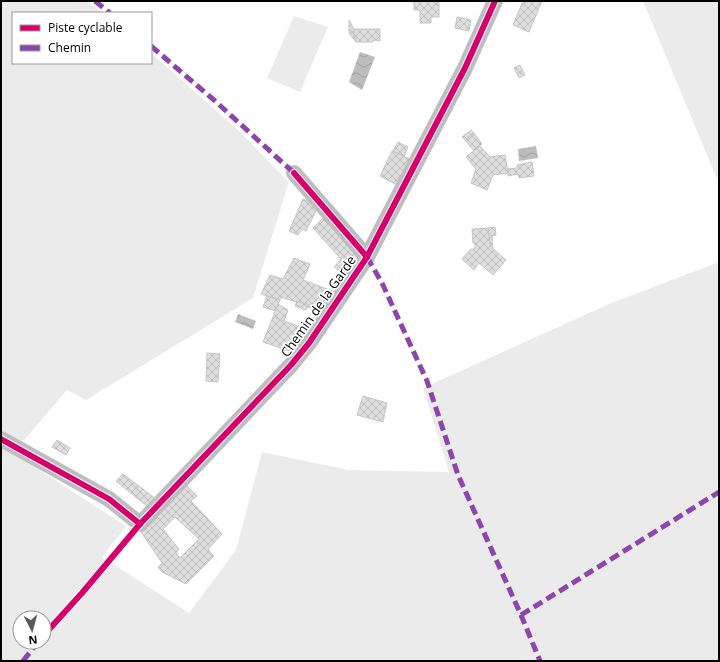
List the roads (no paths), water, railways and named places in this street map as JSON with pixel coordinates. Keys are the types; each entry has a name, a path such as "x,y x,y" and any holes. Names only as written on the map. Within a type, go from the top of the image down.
{"street":[{"name":"Chemin de la Garde","path":"1,439 109,499 140,524 309,343 367,257 465,68 495,1"},
{"path":"294,173 367,257"}],"water":[{"path":"360,52 375,57 362,90 349,82"},
{"path":"536,146 538,158 519,161 518,149"},
{"path":"238,314 256,321 253,329 235,322"}]}
